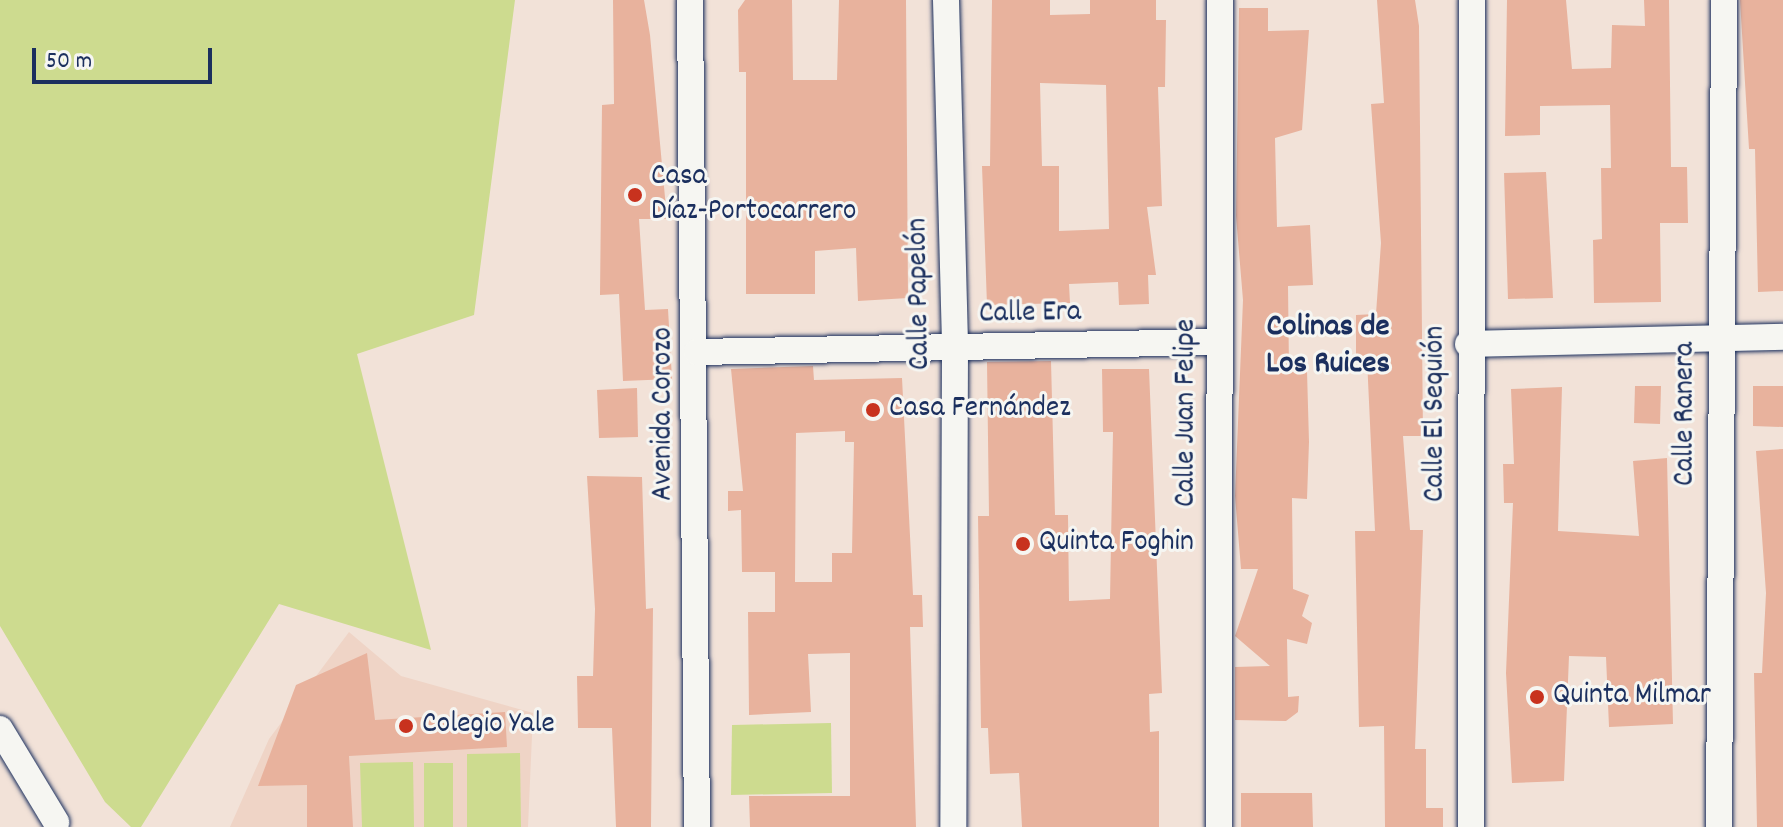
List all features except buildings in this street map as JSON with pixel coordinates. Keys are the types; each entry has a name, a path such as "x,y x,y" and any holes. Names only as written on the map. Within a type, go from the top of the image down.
{"street":[{"name":"Avenida Corozo","path":"690,0 697,352 697,827"},
{"name":"Calle Papelón","path":"946,0 955,348 953,827"},
{"name":"Calle Juan Felipe","path":"1219,827 1220,0"},
{"name":"Calle El Sequión","path":"1471,827 1468,344 1472,0"},
{"name":"Calle Ranera","path":"1719,827 1718,337 1724,0"},
{"path":"1468,344 1783,337"},
{"name":"Calle Era","path":"697,352 1220,342"},
{"path":"0,729 56,822"}],"shaded area":[{"name":"Colegio Yale","path":"349,632 401,676 533,713 528,827 230,827 269,739"}],"green space":[{"path":"0,0 515,0 474,315 357,354 431,650 279,604 141,827 131,827 105,802 0,626"},
{"path":"831,723 832,793 731,795 732,725"},
{"path":"520,753 521,827 467,827 467,754"},
{"path":"413,762 414,827 362,827 360,763"},
{"path":"424,763 453,763 453,827 424,827"}],"place":[{"name":"Casa Díaz-Portocarrero","path":"635,195"},
{"name":"Casa Fernández","path":"873,410"},
{"name":"Quinta Foghin","path":"1023,544"},
{"name":"Quinta Milmar","path":"1537,697"},
{"name":"Colegio Yale","path":"406,726"}],"district":[{"name":"Colinas de Los Ruices","path":"1328,348"}]}
